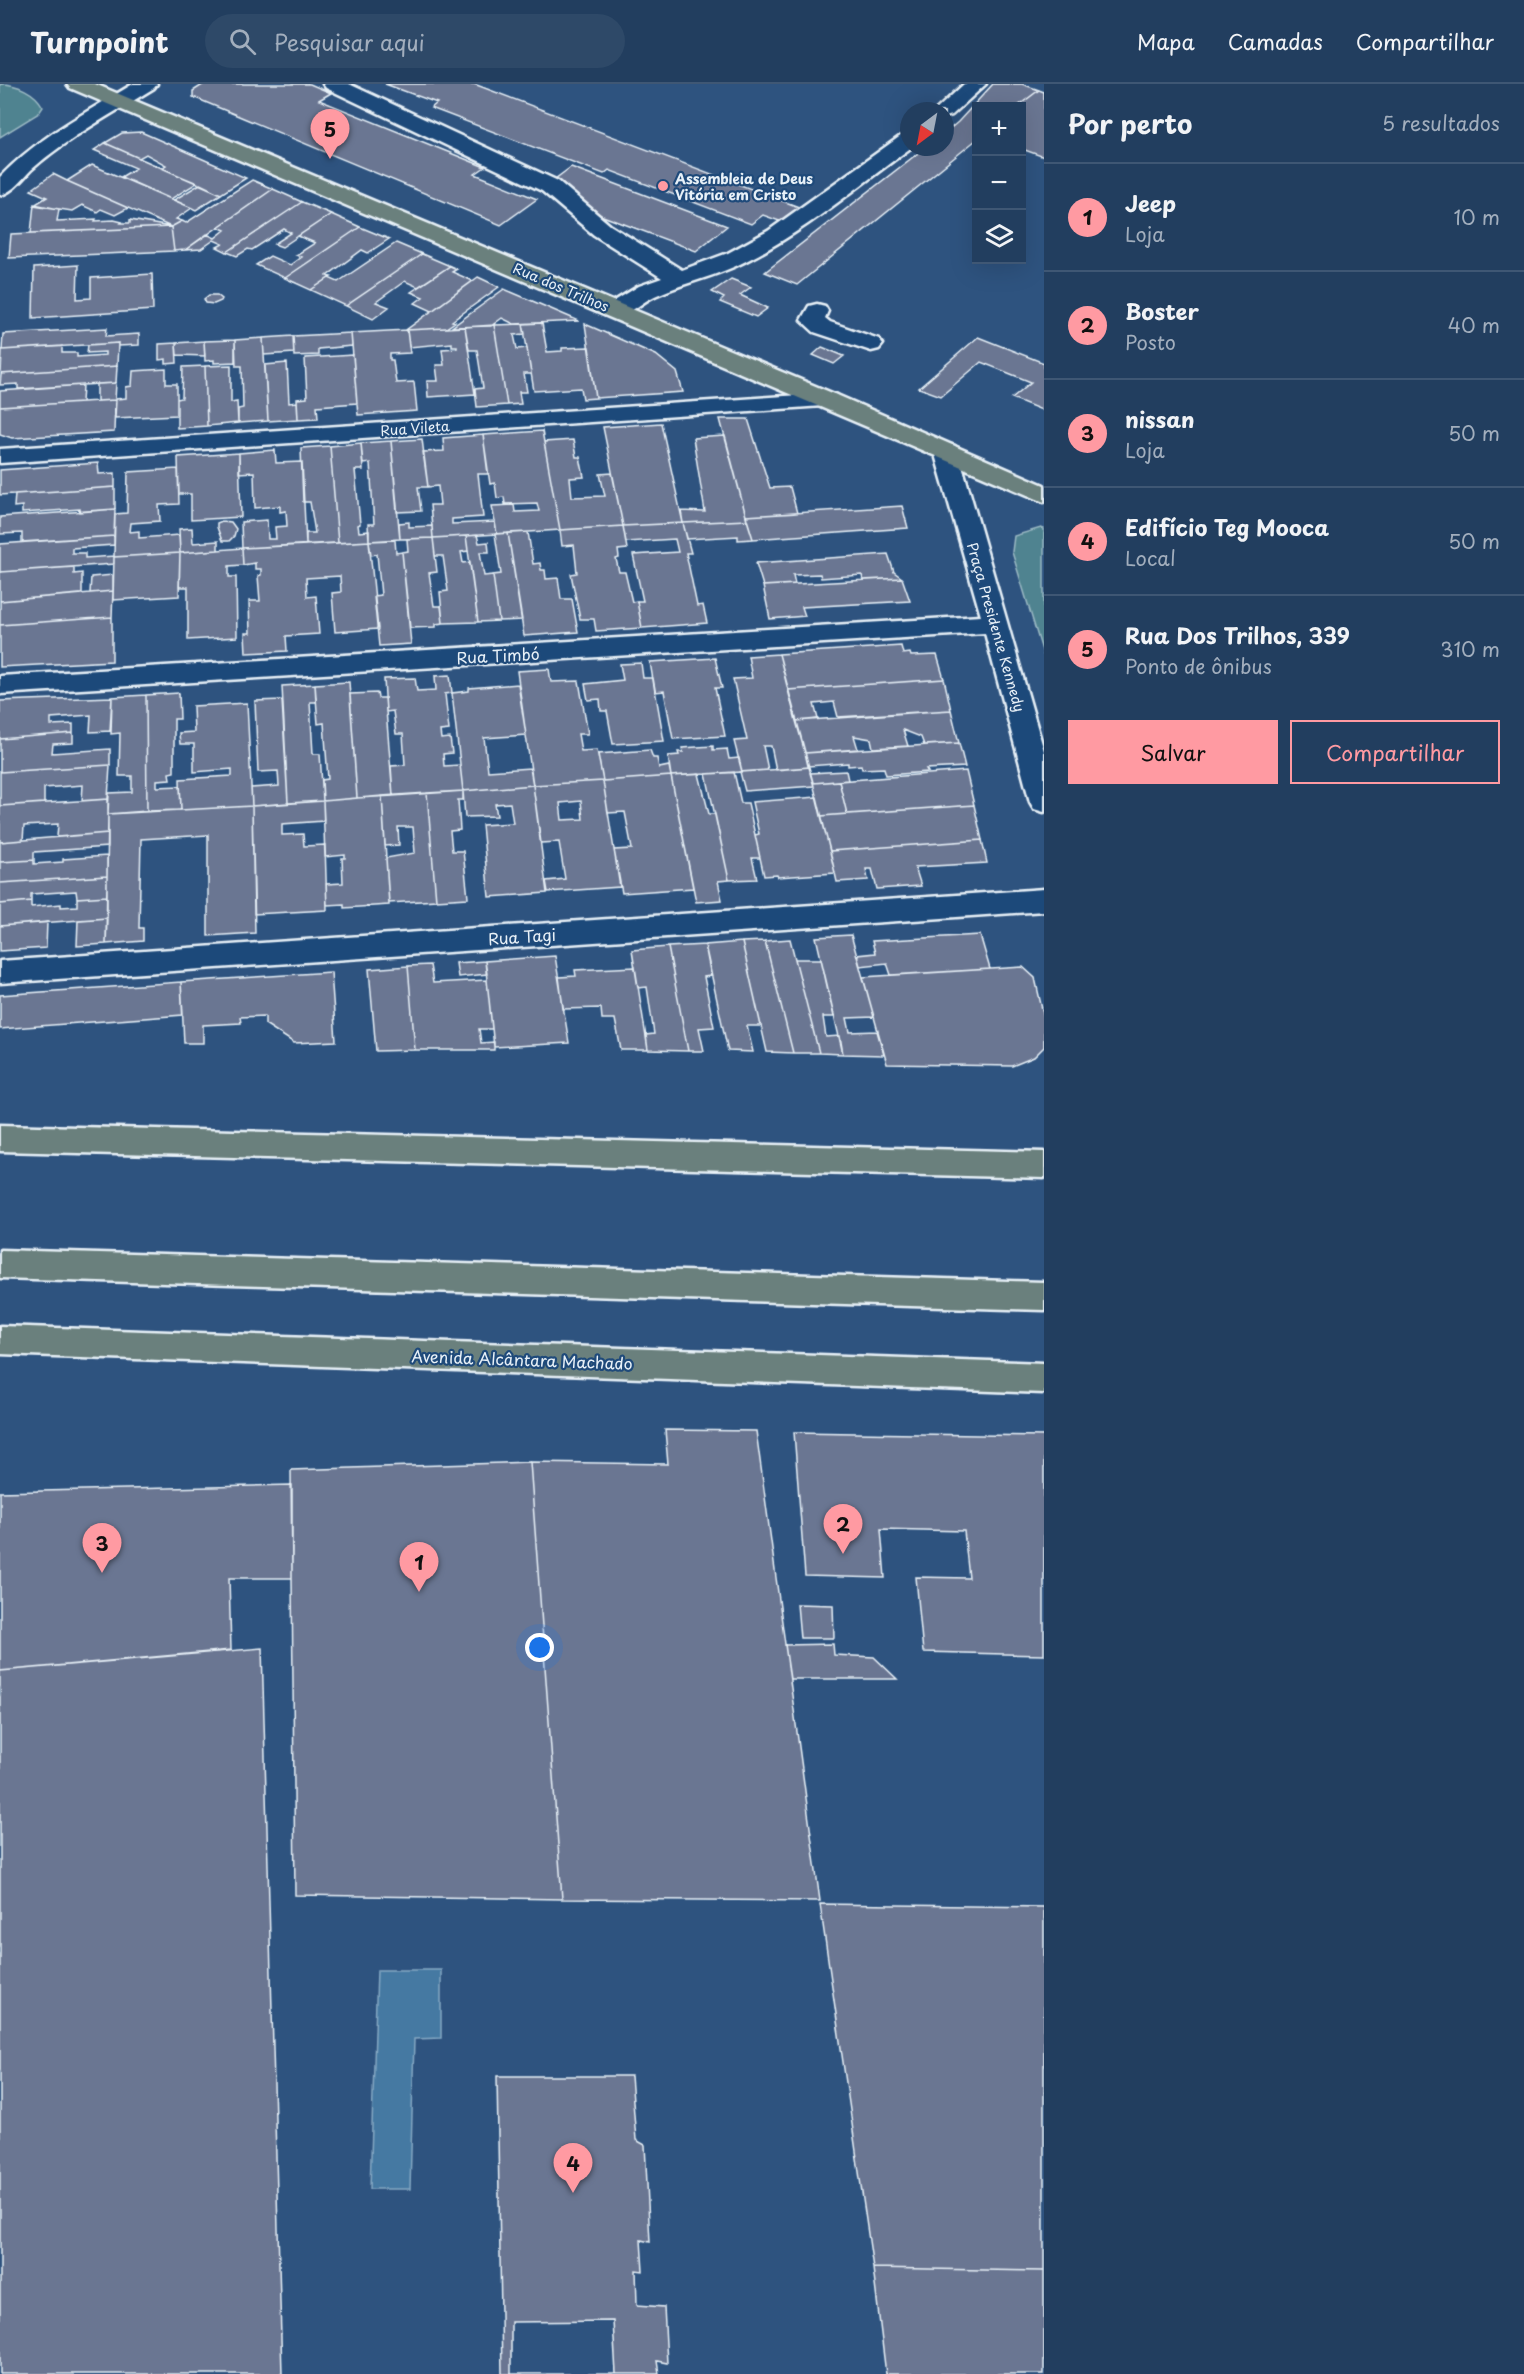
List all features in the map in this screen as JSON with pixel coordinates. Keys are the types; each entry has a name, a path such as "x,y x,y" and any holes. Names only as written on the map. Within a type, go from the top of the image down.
{"main road":[{"name":"Rua dos Trilhos","path":"77,84 829,400 1044,494"},
{"path":"0,1138 1044,1165"},
{"path":"0,1264 1044,1296"},
{"name":"Avenida Alcântara Machado","path":"0,1340 1044,1378"}],"street":[{"path":"0,189 13,174 48,147 147,84"},
{"path":"333,84 550,186 602,230 678,278"},
{"path":"954,103 976,84"},
{"path":"616,310 647,291 736,258 776,236 900,146"},
{"path":"817,311 813,320 822,327 871,344"},
{"name":"Rua Vileta","path":"0,456 829,400"},
{"name":"Praça Presidente Kennedy","path":"946,451 1044,802"},
{"name":"Rua Timbó","path":"0,684 996,624"},
{"name":"Rua Tagi","path":"0,972 1044,900"}],"green space":[{"path":"0,84 13,85 25,90 43,107 39,113 0,137"},
{"path":"1044,529 1044,657 1012,552 1014,536"}],"water":[{"path":"377,1970 441,1970 441,2038 414,2039 410,2189 370,2189"}],"building":[{"path":"204,84 310,84 331,93 319,100 485,167 475,174 537,199 501,225 193,97 193,91"},
{"path":"385,84 474,84 804,209 782,222 763,215 751,224 609,170 604,174 431,108 437,103"},
{"path":"993,84 1022,84 1039,90 1023,102 976,102"},
{"path":"1039,90 1044,92 1044,157 1026,150 1026,102 1023,102"},
{"path":"972,107 972,143 797,285 765,272 914,156 954,156 954,125"},
{"path":"141,132 246,178 221,194 162,168 166,165 146,154 139,158 105,143 122,133"},
{"path":"105,143 197,183 171,199 121,177 136,168 94,150"},
{"path":"92,165 192,208 176,219 182,221 171,227 67,181"},
{"path":"571,167 727,226 696,251 600,215 555,179"},
{"path":"53,174 128,208 115,215 101,209 97,212 82,205 72,211 34,205 47,197 31,190"},
{"path":"252,180 273,189 185,250 174,251 171,227 182,221 186,223"},
{"path":"200,184 221,194 196,210 174,200"},
{"path":"273,189 302,202 227,252 217,247 223,244 214,240 201,249 185,250 207,234 215,238 225,230 218,227"},
{"path":"302,202 331,214 282,247 274,244 291,233 284,229 252,250 248,249 237,256 227,252"},
{"path":"34,204 59,209 57,221 96,219 95,221 114,220 130,223 130,220 171,227 31,233"},
{"path":"331,214 360,227 285,278 256,265 270,256 290,265 301,257 296,255 315,243 298,236"},
{"path":"171,227 174,251 9,258 11,234"},
{"path":"360,227 389,239 368,253 362,250 327,276 331,277 311,290 285,278"},
{"path":"396,243 422,254 346,306 311,290 329,278 338,282"},
{"path":"422,254 450,266 418,287 405,281 376,302 389,307 373,319 346,306"},
{"path":"78,265 77,299 91,298 91,278 152,274 153,310 33,318 34,268"},
{"path":"450,266 457,269 452,272 473,281 432,311 415,303 423,297 411,292"},
{"path":"478,277 499,287 452,321 455,322 446,328 406,330"},
{"path":"731,279 751,287 740,295 768,308 756,317 720,302 724,298 712,292"},
{"path":"504,289 579,321 514,324 502,318 491,326 452,327"},
{"path":"209,295 217,295 222,299 214,304 206,303 204,299"},
{"path":"542,323 547,352 562,351 562,348 589,347 596,398 583,399 581,388 534,391 523,324"},
{"path":"523,324 525,334 514,335 517,349 527,348 531,374 524,374 527,392 519,392 521,404 507,405 494,325"},
{"path":"585,324 656,355 677,372 683,392 596,398"},
{"path":"494,325 507,405 477,407 475,389 483,388 477,350 469,350 465,327"},
{"path":"465,327 475,394 428,397 427,381 438,381 436,365 444,365 442,349 457,348 457,346 452,346 452,343 409,347 407,330"},
{"path":"107,328 106,336 139,334 139,345 118,346 118,343 2,350 3,334"},
{"path":"407,330 410,353 390,354 390,360 393,360 396,383 414,382 417,411 358,415 351,333"},
{"path":"351,333 352,346 318,349 318,355 294,356 293,336"},
{"path":"293,336 294,353 264,355 263,338"},
{"path":"978,337 1044,363 1044,411 1012,398 1031,382 981,362 941,396 919,388"},
{"path":"263,338 268,421 238,423 238,409 243,408 242,366 236,366 235,340"},
{"path":"235,340 235,362 205,361 204,341"},
{"path":"204,341 205,356 177,355 176,343"},
{"path":"118,343 117,366 1,374 2,350 62,346 62,353 77,353 77,357 105,355 105,352 87,353 88,345"},
{"path":"176,343 177,363 166,364 166,359 159,360 159,344"},
{"path":"822,347 844,356 834,364 813,355"},
{"path":"353,355 357,403 317,406 318,418 298,419 297,399 307,398 305,358"},
{"path":"287,363 289,403 297,402 298,419 268,421 265,365"},
{"path":"231,365 231,402 237,401 238,423 207,426 205,366"},
{"path":"117,366 116,383 18,389 18,384 0,385 1,374"},
{"path":"205,366 207,426 177,428 177,399 182,398 183,367"},
{"path":"166,369 166,384 177,384 177,415 115,418 116,399 126,398 126,387 132,386 133,371"},
{"path":"116,383 115,400 97,401 97,384"},
{"path":"83,385 82,402 0,407 0,391"},
{"path":"115,400 114,432 12,438 0,434 0,407"},
{"path":"720,419 748,419 770,488 790,487 797,513 746,516"},
{"path":"661,423 683,523 623,526 603,427"},
{"path":"542,431 560,530 497,534 492,506 514,505 515,512 539,511 537,503 505,504 504,497 497,498 495,483 490,484 483,435"},
{"path":"483,435 488,474 478,474 483,517 452,519 452,524 495,522 497,534 433,538 430,505 440,505 438,486 428,487 423,452 444,451 443,438"},
{"path":"725,436 747,520 683,523 681,511 705,512 693,438"},
{"path":"422,439 428,487 418,487 421,511 397,512 391,441"},
{"path":"573,440 576,457 580,457 584,477 570,478 572,497 605,496 600,474 612,473 623,526 560,530 544,442"},
{"path":"391,441 400,539 369,541 368,524 374,524 370,463 363,464 361,443"},
{"path":"361,443 363,470 355,470 360,524 358,525 359,532 369,531 369,541 338,543 330,446"},
{"path":"330,446 338,543 306,545 306,533 315,533 310,502 303,502 301,448"},
{"path":"275,450 276,463 302,462 306,545 242,548 241,522 267,520 268,539 276,539 275,527 287,526 286,511 280,512 280,506 255,508 254,472 239,473 239,453"},
{"path":"239,453 241,517 191,520 191,494 179,494 178,457"},
{"path":"98,463 99,474 115,473 115,487 0,495 0,470"},
{"path":"178,469 179,504 159,505 160,521 131,523 130,532 139,531 139,538 179,535 180,553 114,557 115,514 127,513 128,472"},
{"path":"115,487 115,509 22,513 22,506 14,507 15,494"},
{"path":"902,506 908,528 753,539 746,516"},
{"path":"115,509 114,536 22,542 22,533 0,534 0,517"},
{"path":"747,520 753,539 738,540 738,536 687,539 683,523"},
{"path":"231,522 236,529 229,541 222,541 217,527 217,523"},
{"path":"409,522 409,527 432,526 433,538 400,539 399,523"},
{"path":"683,523 691,553 686,553 697,606 703,605 707,623 642,628 637,601 643,601 633,555 678,552 675,539 626,542 623,526"},
{"path":"623,526 627,549 618,550 619,558 616,559 619,572 625,572 632,602 637,601 642,628 596,631 594,619 580,619 571,574 577,573 574,545 562,546 560,530"},
{"path":"192,528 193,543 218,541 218,550 180,553 179,529"},
{"path":"528,532 533,564 540,563 541,570 545,570 546,579 558,578 561,599 572,599 578,632 524,636 508,533"},
{"path":"508,533 522,620 499,621 493,575 501,574 495,534"},
{"path":"477,535 479,543 488,542 489,552 480,552 484,576 493,575 499,621 478,622 466,536"},
{"path":"114,536 114,545 72,548 72,553 85,553 85,558 114,556 114,564 0,572 0,544"},
{"path":"466,536 468,551 461,552 463,563 470,562 478,622 443,623 440,592 448,591 443,556 435,556 433,538"},
{"path":"433,538 437,572 429,573 434,606 441,606 443,623 436,624 436,627 410,628 402,552 408,551 407,539"},
{"path":"395,540 396,553 402,552 411,644 379,646 374,596 381,595 377,554 371,555 369,541"},
{"path":"369,541 378,629 335,632 332,593 341,592 340,576 306,578 307,597 316,596 319,634 286,636 287,651 246,653 245,633 250,633 249,601 260,601 258,576 261,575 261,569 255,569 255,563 243,565 242,548"},
{"path":"242,548 243,565 229,566 229,577 236,577 237,637 188,640 188,587 179,587 180,553"},
{"path":"180,553 179,596 113,600 114,557"},
{"path":"888,554 894,572 902,578 863,580 862,575 821,578 820,574 793,575 795,584 763,586 756,563"},
{"path":"74,567 74,574 82,573 82,594 0,601 0,572"},
{"path":"113,575 113,591 90,593 91,577"},
{"path":"902,578 910,601 802,607 805,616 770,619 763,586"},
{"path":"113,591 112,617 0,625 0,601"},
{"path":"112,617 112,661 0,667 0,625"},
{"path":"901,646 903,654 910,653 911,656 937,655 944,679 788,690 779,654"},
{"path":"779,654 809,767 776,770 771,746 763,746 768,770 742,772 734,741 747,740 733,679 752,678 748,656"},
{"path":"715,658 722,688 715,688 725,736 673,739 664,691 655,692 650,662"},
{"path":"641,663 643,678 653,678 664,741 613,744 607,711 601,711 600,699 588,700 585,684 623,680 620,664"},
{"path":"549,669 551,682 579,681 588,734 578,734 581,751 597,750 603,781 533,785 517,671"},
{"path":"450,675 452,693 445,694 449,730 440,731 441,739 450,738 452,753 443,754 444,766 460,765 463,791 393,796 391,766 405,765 403,734 396,734 393,711 386,712 384,679 415,678 417,691 436,690 435,676"},
{"path":"944,679 951,710 838,717 834,702 814,704 818,719 796,721 788,690"},
{"path":"349,682 357,798 323,801 322,780 328,779 324,723 318,724 315,684"},
{"path":"315,684 316,702 310,702 313,754 320,754 323,801 288,803 282,686"},
{"path":"518,684 526,735 484,738 488,771 530,768 533,785 463,791 452,693 469,691 469,688"},
{"path":"179,693 180,719 174,719 174,772 169,773 170,779 157,780 157,787 180,786 181,810 147,811 146,695"},
{"path":"377,693 378,698 385,698 393,796 357,798 350,694"},
{"path":"146,695 147,811 108,814 109,793 132,792 132,776 119,776 120,733 111,734 112,697"},
{"path":"112,697 110,731 90,732 91,715 51,718 51,725 73,724 73,733 0,739 0,701"},
{"path":"282,700 288,803 252,806 251,788 279,786 278,771 258,772 255,701"},
{"path":"247,703 252,806 181,810 180,779 232,776 232,769 194,772 194,744 180,744 179,733 194,732 193,706"},
{"path":"951,710 959,743 924,745 921,737 903,730 908,746 873,748 871,739 854,736 858,749 805,753 796,721"},
{"path":"73,733 73,743 53,744 52,753 110,749 110,765 0,772 0,739"},
{"path":"959,743 965,767 926,769 928,772 886,775 884,768 862,769 861,765 848,766 848,763 808,766 805,753"},
{"path":"713,746 713,750 727,749 729,759 739,758 742,772 671,776 668,756 679,755 678,752 683,752 682,748"},
{"path":"650,750 653,758 657,758 659,768 669,766 671,776 603,781 598,754"},
{"path":"110,765 108,799 82,801 83,785 44,788 44,803 0,806 0,772"},
{"path":"809,767 814,786 745,791 740,772"},
{"path":"846,771 848,780 813,783 810,773"},
{"path":"966,771 974,805 847,814 839,781"},
{"path":"734,772 741,803 748,803 760,858 752,858 757,879 729,880 706,774"},
{"path":"699,774 709,814 715,814 729,880 718,881 722,900 696,902 671,776"},
{"path":"671,776 693,888 622,893 614,850 632,849 625,812 608,813 603,781"},
{"path":"603,781 620,887 548,892 546,881 565,879 559,842 541,843 533,785","holes":["581,801 583,819 562,820 560,803"]},
{"path":"839,781 847,814 821,816 813,783"},
{"path":"533,785 547,893 489,897 482,825 513,823 510,803 495,804 497,816 465,817 463,791"},
{"path":"463,791 463,800 458,800 460,830 450,831 452,851 463,851 468,898 436,900 427,793"},
{"path":"427,793 436,900 389,903 386,858 415,853 413,827 398,827 399,845 385,846 382,796"},
{"path":"382,796 389,905 344,908 344,904 327,905 326,884 343,883 342,858 345,858 345,855 325,857 323,801"},
{"path":"817,797 835,873 764,876 755,835 759,834 752,802"},
{"path":"108,799 108,833 57,837 58,824 24,826 23,840 0,842 0,806"},
{"path":"323,801 324,821 282,824 282,835 303,834 304,846 325,845 327,910 254,914 252,806"},
{"path":"974,805 982,840 830,851 821,816"},
{"path":"252,806 255,933 208,936 208,835 141,839 139,928 143,928 143,941 106,944 108,814"},
{"path":"108,833 108,847 34,852 34,860 0,862 0,842"},
{"path":"982,840 987,863 915,867 921,886 877,889 872,869 866,869 868,880 837,882 830,851"},
{"path":"107,856 107,876 0,883 0,862 34,860 34,864 63,862 63,859"},
{"path":"107,876 107,896 77,898 76,891 31,894 31,901 0,904 0,883"},
{"path":"107,896 107,918 0,926 0,904 31,901 31,907 61,904 61,907 77,906 77,898"},
{"path":"107,918 106,944 77,946 78,920"},
{"path":"47,922 46,948 0,951 0,926"},
{"path":"851,935 874,1017 847,1018 850,1032 877,1031 884,1055 843,1054 816,937"},
{"path":"980,935 990,969 891,975 887,963 860,966 857,955 875,953 872,941"},
{"path":"790,939 819,1053 793,1053 765,941"},
{"path":"765,941 793,1053 767,1052 742,942"},
{"path":"742,942 761,1026 747,1026 753,1052 728,1051 705,945"},
{"path":"705,945 711,976 704,977 714,1027 699,1028 704,1051 688,1051 668,947"},
{"path":"668,947 688,1051 648,1050 646,1035 654,1034 647,987 638,988 632,950"},
{"path":"555,956 569,1043 494,1047 485,961"},
{"path":"795,959 821,959 834,1017 823,1017 826,1037 840,1036 843,1054 819,1053"},
{"path":"485,961 487,974 458,977 456,963"},
{"path":"430,965 433,983 487,980 492,1029 479,1029 481,1043 494,1042 494,1050 415,1050 408,966"},
{"path":"408,966 415,1050 376,1051 369,969"},
{"path":"635,967 648,1050 621,1050 615,1019 602,1019 601,1008 563,1009 559,977 576,976 575,970"},
{"path":"1023,967 1035,978 1044,1018 1044,1047 1034,1057 1012,1066 887,1064 863,977"},
{"path":"331,972 336,1041 294,1043 265,1024 265,1016 240,1017 241,1023 203,1025 203,1043 184,1043 181,982"},
{"path":"181,982 183,1015 0,1029 0,995"},
{"path":"665,1430 756,1431 820,1901 562,1899 530,1462 668,1464"},
{"path":"794,1432 1044,1436 1044,1655 923,1652 916,1577 969,1578 964,1531 881,1529 885,1578 805,1576"},
{"path":"530,1462 562,1899 295,1895 291,1470"},
{"path":"292,1485 292,1578 229,1578 231,1650 0,1671 0,1492"},
{"path":"797,1604 833,1605 834,1638 800,1638"},
{"path":"833,1644 834,1655 874,1657 897,1679 790,1679 785,1645"},
{"path":"262,1648 282,2374 0,2374 0,1671"},
{"path":"820,1904 1044,1907 1044,2271 873,2268"},
{"path":"497,2076 631,2076 636,2140 645,2145 650,2242 641,2240 643,2271 636,2270 637,2305 664,2307 667,2363 657,2361 659,2374 502,2374"},
{"path":"873,2268 1044,2271 1044,2374 886,2374"},
{"path":"613,2321 616,2374 511,2374 511,2322"}],"place":[{"name":"Rua Dos Trilhos, 339","path":"330,159"},
{"name":"Assembleia de Deus Vitória em Cristo","path":"663,186"},
{"name":"Boster","path":"843,1554"},
{"name":"nissan","path":"102,1573"},
{"name":"Jeep","path":"419,1592"},
{"name":"Edifício Teg Mooca","path":"573,2193"}]}
